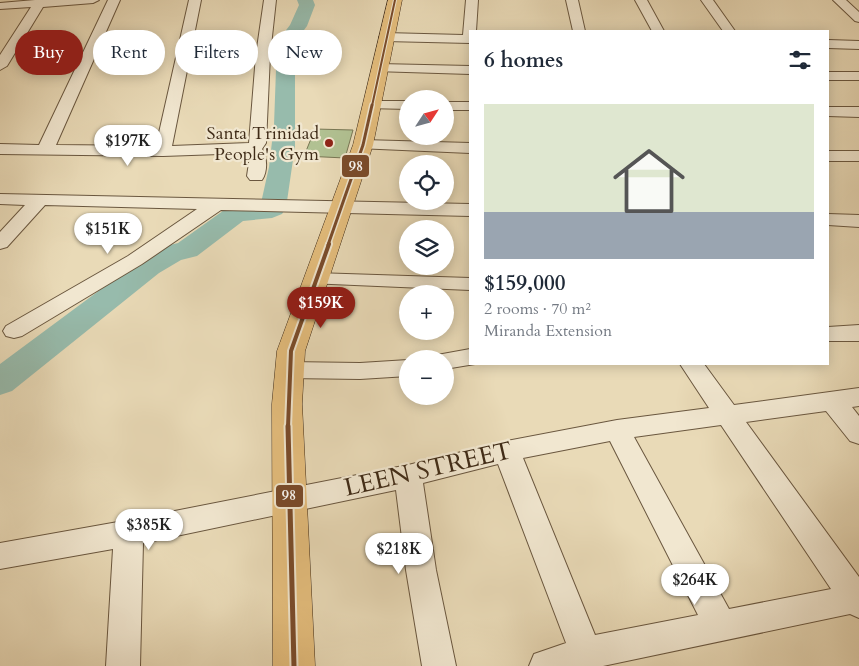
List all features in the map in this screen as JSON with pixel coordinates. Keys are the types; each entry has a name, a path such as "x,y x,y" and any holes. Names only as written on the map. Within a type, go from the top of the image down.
{"main road":[{"path":"294,666 289,499 288,370 291,351 315,279 363,145 372,105 388,68 385,37 395,0"}],"street":[{"path":"0,6 93,0"},
{"path":"45,150 96,45 114,0"},
{"path":"163,151 195,0"},
{"path":"0,149 163,151 253,148 258,143 263,54 270,0"},
{"path":"470,30 472,0"},
{"path":"572,0 580,30"},
{"path":"642,0 657,30"},
{"path":"708,0 728,30"},
{"path":"839,0 856,13"},
{"path":"0,66 40,2"},
{"path":"385,37 469,39"},
{"path":"829,44 859,45"},
{"path":"388,68 469,70"},
{"path":"829,76 859,76"},
{"path":"372,105 399,105"},
{"path":"454,106 469,106"},
{"path":"829,112 859,112"},
{"path":"363,145 469,148"},
{"path":"253,148 258,156 256,176"},
{"path":"829,156 859,156"},
{"path":"0,199 469,210"},
{"path":"0,243 40,200"},
{"path":"14,331 135,260 217,204"},
{"path":"829,220 859,221"},
{"path":"315,279 469,284"},
{"path":"829,334 859,333"},
{"path":"454,360 469,357"},
{"path":"546,666 586,653 720,625 858,600 696,365"},
{"path":"288,370 360,371 399,369"},
{"name":"LEEN STREET","path":"0,556 129,533 408,476 506,451 617,430 859,397"},
{"path":"832,400 859,434"},
{"path":"617,430 720,625"},
{"path":"506,451 586,653"},
{"path":"408,476 421,570 439,666"},
{"path":"123,666 129,533"}],"green space":[{"name":"Santa Trinidad People's Gym","path":"315,129 353,130 345,158 304,156"}],"waterway":[{"path":"0,382 149,267 172,253 187,250 236,214 263,212 273,208 284,146 286,42 298,26 307,5 305,0"}],"transit line":[{"name":"98","path":"294,666 287,404 291,351 363,145 395,0"}],"place":[{"name":"Santa Trinidad People's Gym","path":"329,143"}]}
